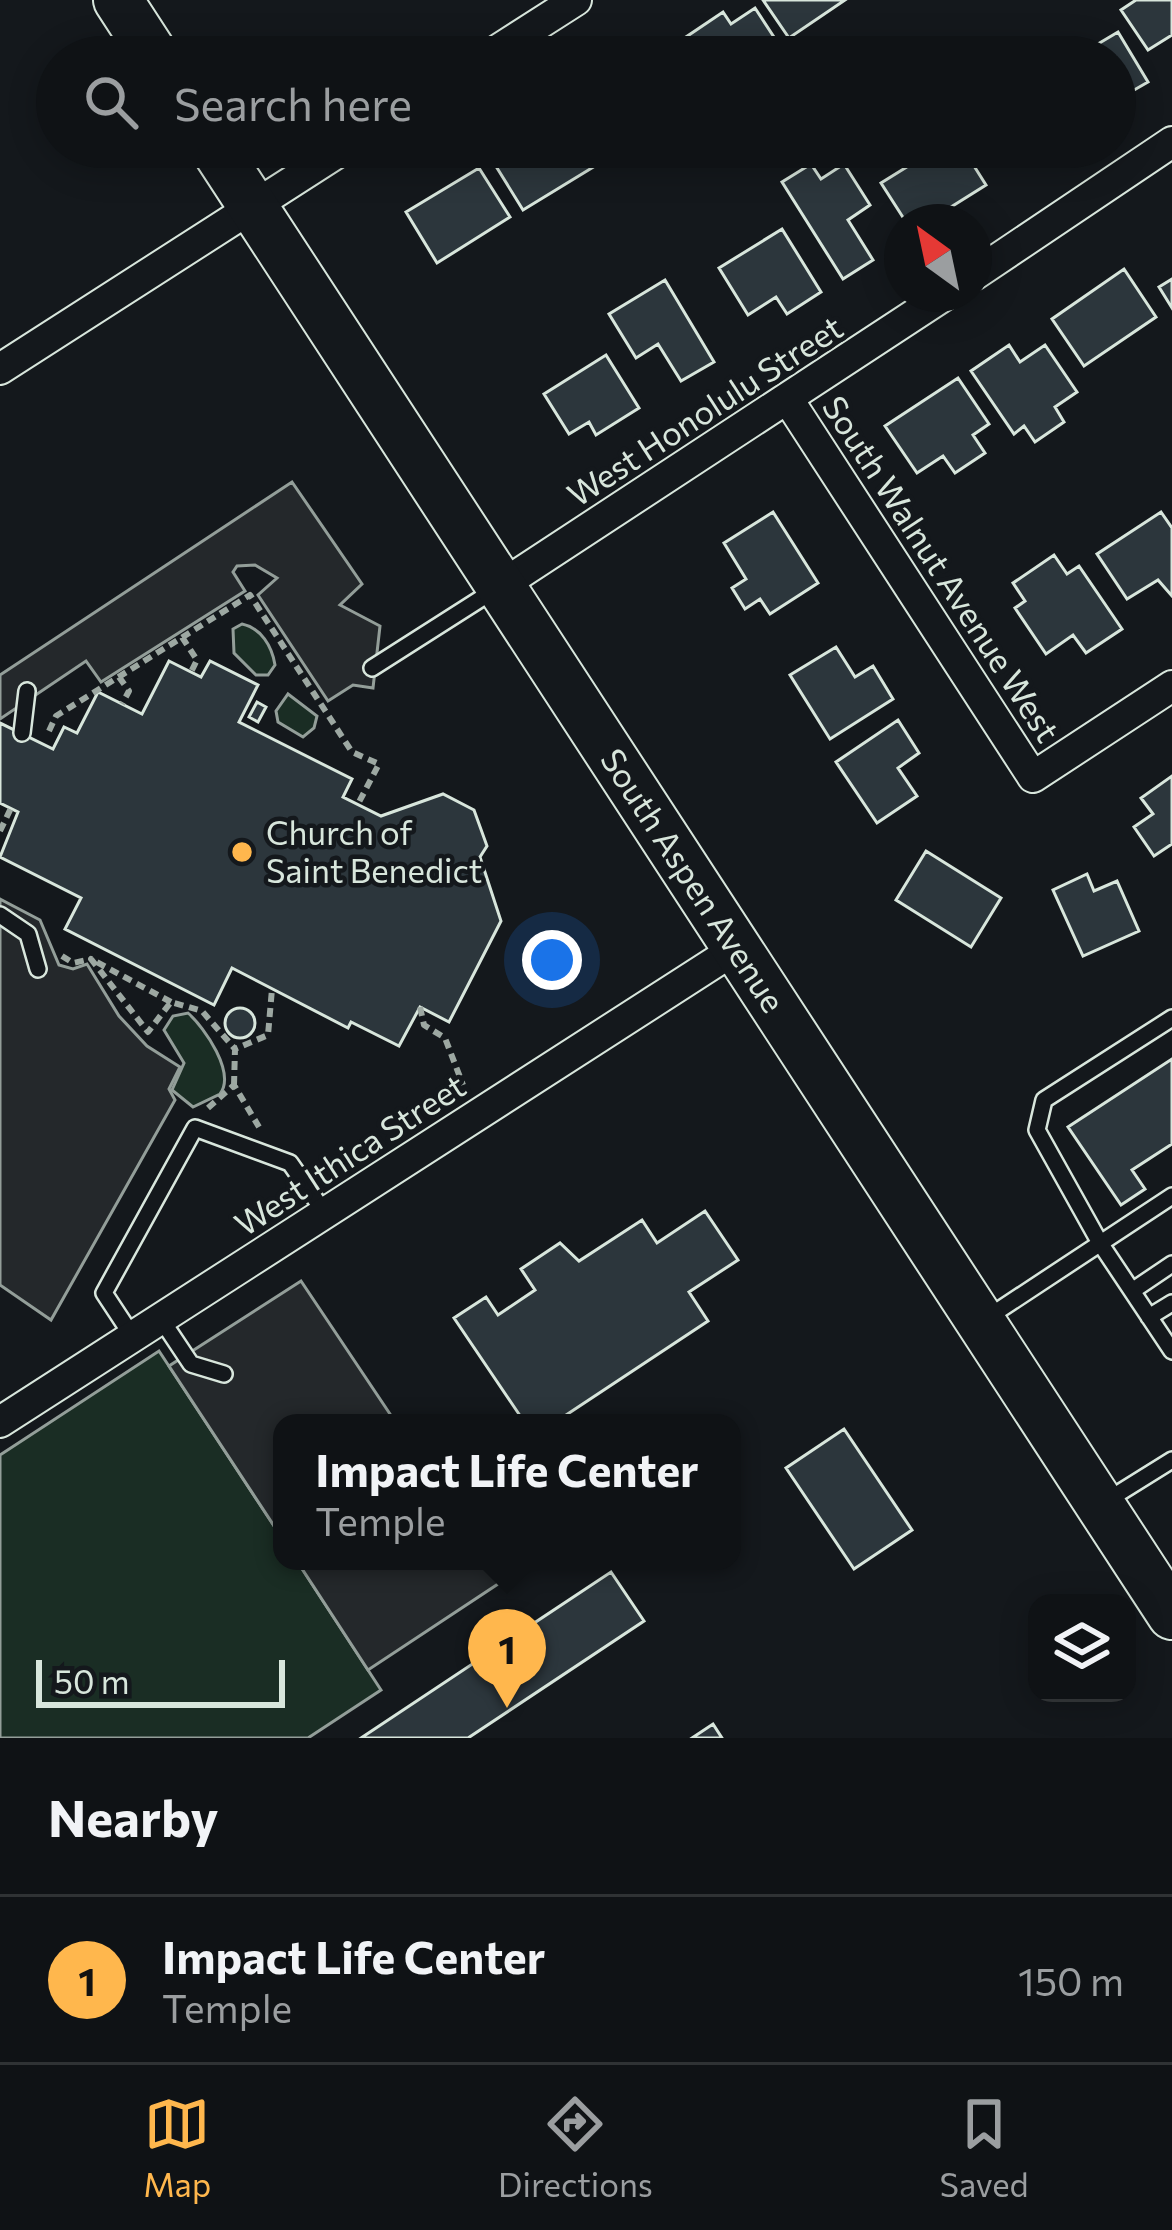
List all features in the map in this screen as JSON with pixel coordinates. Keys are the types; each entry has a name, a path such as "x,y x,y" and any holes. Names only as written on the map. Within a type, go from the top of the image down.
{"main road":[{"path":"118,0 141,36"},
{"name":"South Aspen Avenue","path":"228,168 1172,1615"}],"street":[{"path":"520,36 576,0"},
{"path":"1136,166 1172,142"},
{"path":"0,369 313,168"},
{"path":"992,263 1133,168"},
{"name":"West Honolulu Street","path":"502,585 920,312"},
{"name":"South Walnut Avenue West","path":"789,401 1033,777 1172,686"},
{"name":"West Ithica Street","path":"0,1422 737,948"}],"lane":[{"path":"372,668 502,585"},
{"path":"22,734 27,691"},
{"path":"0,916 28,934 38,969"},
{"path":"1169,1340 1100,1243 1037,1130 1044,1100 1172,1018"},
{"path":"133,1337 104,1293 196,1128 290,1163 326,1214"},
{"path":"981,1322 1172,1196"},
{"path":"1132,1291 1172,1264"},
{"path":"1150,1317 1172,1303"},
{"path":"161,1319 191,1364 224,1375"},
{"path":"1100,1505 1172,1460"}],"path":[{"path":"42,744 56,716 250,596 352,752 379,764 358,804"},
{"path":"182,637 197,660 191,672"},
{"path":"119,677 129,691 122,704"},
{"path":"0,831 10,808"},
{"path":"171,1002 148,1032 91,959 171,1002 202,1011 235,1049 234,1085"},
{"path":"235,1049 268,1035 272,988"},
{"path":"420,1007 424,1025 446,1038 464,1085"}],"green space":[{"path":"242,624 255,629 268,645 275,665 268,675 256,675 234,653 233,629"},
{"path":"288,694 317,716 314,728 303,737 278,722 276,711"},
{"path":"188,1013 210,1040 224,1075 220,1094 193,1107 172,1090 184,1063 164,1030 173,1016"},
{"path":"159,1351 273,1524 273,1570 303,1570 381,1690 308,1738 0,1738 0,1455"}],"shaded area":[{"path":"292,482 362,584 340,605 380,626 373,688 353,685 328,701 258,595 277,578 255,565 237,566 233,572 245,591 101,682 86,661 0,719 0,675"},
{"path":"0,899 40,920 59,965 73,969 87,964 119,1016 147,1046 180,1067 169,1089 175,1100 51,1320 0,1285"},
{"path":"301,1281 390,1414 273,1414 273,1524 169,1366"},
{"path":"303,1570 493,1570 501,1582 368,1670"}],"building":[{"path":"763,0 845,0 792,36"},
{"path":"1136,0 1172,0 1172,35 1148,50 1121,10"},
{"path":"755,8 773,36 687,36 723,12 731,24"},
{"path":"1136,62 1148,82 1136,89"},
{"path":"479,168 510,217 437,263 406,212"},
{"path":"497,168 592,168 523,210"},
{"path":"805,168 814,168 821,179 847,168 870,205 848,220 873,260 843,279 782,182"},
{"path":"905,168 975,168 986,185 956,204 894,204 881,183"},
{"path":"782,229 821,292 787,314 776,297 748,315 719,268"},
{"path":"1124,269 1156,317 1084,366 1052,319"},
{"path":"1172,279 1172,308 1159,287"},
{"path":"665,280 714,362 681,381 658,344 636,358 609,314"},
{"path":"1009,345 1020,362 1045,345 1077,392 1055,407 1064,422 1035,442 1024,426 1014,434 971,371"},
{"path":"606,355 639,408 596,435 589,422 569,434 544,394"},
{"path":"958,378 989,424 973,435 985,453 955,473 943,456 917,473 885,426"},
{"path":"773,512 818,583 770,614 760,599 745,609 732,588 746,579 724,543"},
{"path":"1161,512 1172,528 1172,596 1158,580 1127,599 1097,554"},
{"path":"1054,555 1067,574 1079,566 1122,629 1086,653 1073,635 1046,654 1015,608 1025,601 1013,583"},
{"path":"836,647 855,677 873,666 893,699 830,739 790,675"},
{"name":"Church of Saint Benedict","path":"169,661 201,677 210,661 258,685 239,722 352,779 343,797 381,816 443,794 474,810 487,846 480,857 501,921 449,1022 420,1007 399,1046 351,1022 348,1028 232,968 214,1005 65,929 81,898 0,857 18,812 0,803 0,723 53,749 64,727 77,733 98,692 142,714"},
{"path":"257,702 266,707 258,722 249,717"},
{"path":"898,720 919,753 898,768 917,796 877,823 836,762"},
{"path":"1172,776 1172,844 1154,856 1134,827 1153,814 1141,798"},
{"path":"926,851 1001,898 971,947 896,900"},
{"path":"1087,874 1094,891 1117,881 1139,931 1083,956 1053,890"},
{"path":"240,1008 255,1023 240,1038 225,1023"},
{"path":"1172,1059 1172,1144 1132,1170 1145,1189 1121,1205 1068,1127"},
{"path":"705,1211 738,1260 689,1292 708,1321 568,1414 519,1414 454,1318 486,1297 498,1315 535,1290 521,1269 560,1243 579,1261 642,1220 657,1243"},
{"path":"844,1429 912,1530 854,1569 786,1468"},
{"path":"611,1572 644,1621 468,1738 361,1738"},
{"path":"713,1724 722,1738 692,1738"}],"place":[{"name":"Church of Saint Benedict","path":"242,852"},
{"name":"Impact Life Center","path":"507,1708"}]}
